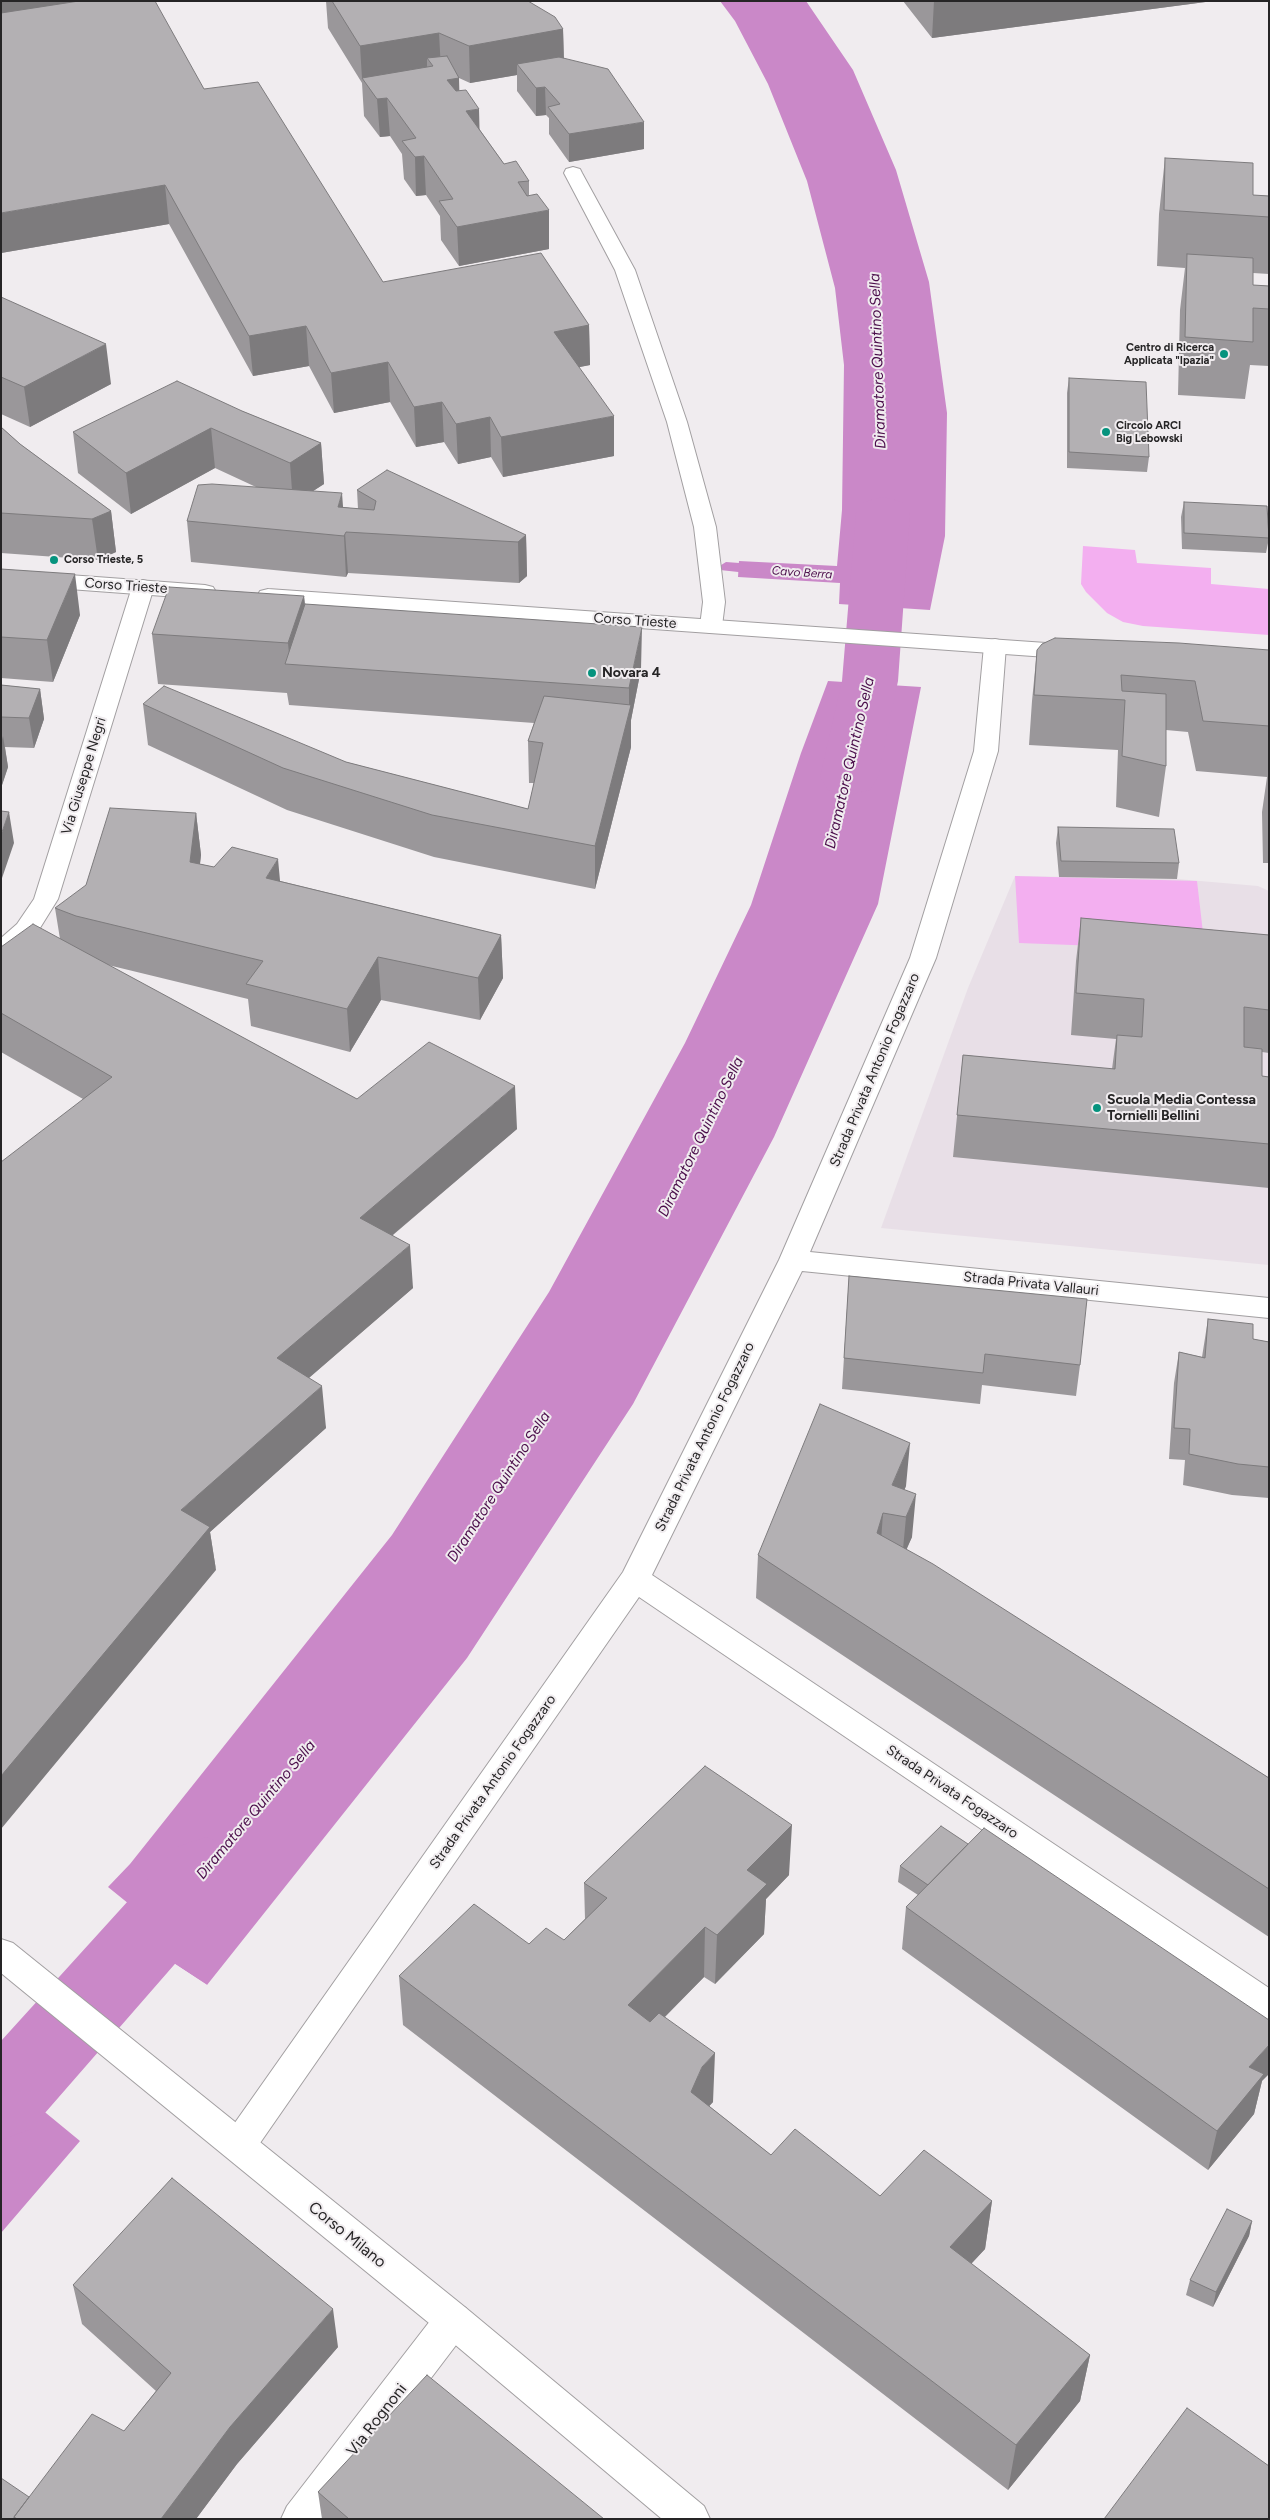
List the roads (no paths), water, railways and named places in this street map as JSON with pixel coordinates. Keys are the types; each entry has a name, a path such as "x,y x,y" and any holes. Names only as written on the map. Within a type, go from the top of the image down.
{"street":[{"path":"573,173 625,270 677,422 695,484 708,554 714,602 711,626"},
{"name":"Corso Trieste","path":"1,577 222,593"},
{"name":"Via Giuseppe Negri","path":"1,951 26,930 46,899 143,587"},
{"name":"Corso Trieste","path":"252,595 1092,653"},
{"name":"Strada Privata Antonio Fogazzaro","path":"240,2145 635,1579 793,1260 923,958 986,751 994,646"},
{"name":"Strada Privata Vallauri","path":"793,1260 1269,1308"},
{"name":"Strada Privata Fogazzaro","path":"635,1579 1269,2006"},
{"name":"Corso Milano","path":"1,1953 240,2145 691,2519"},
{"name":"Via Rognoni","path":"300,2519 453,2320"}],"water":[{"path":"720,1 806,1 853,70 896,170 929,282 947,413 945,536 930,610 839,604 840,583 738,577 739,561 837,566 842,510 844,365 835,288 807,181 768,84 735,21"},
{"path":"828,681 921,687 878,904 774,1137 633,1404 467,1658 207,1985 111,1922 129,1904 108,1887 130,1864 392,1535 549,1292 685,1043 751,905 801,753"},
{"path":"1,2076 80,2141 1,2233"}],"waterway":[{"name":"Diramatore Quintino Sella","path":"849,777 870,681 883,513"},
{"name":"Cavo Berra","path":"726,567 766,570"},
{"name":"Diramatore Quintino Sella","path":"1,2102 206,1871"}],"place":[{"name":"Centro di Ricerca Applicata \"Ipazia\"","path":"1224,354"},
{"name":"Circolo ARCI Big Lebowski","path":"1106,432"},
{"name":"Corso Trieste, 5","path":"54,560"},
{"name":"Novara 4","path":"592,673"},
{"name":"Scuola Media Contessa Tornielli Bellini","path":"1097,1108"}]}
